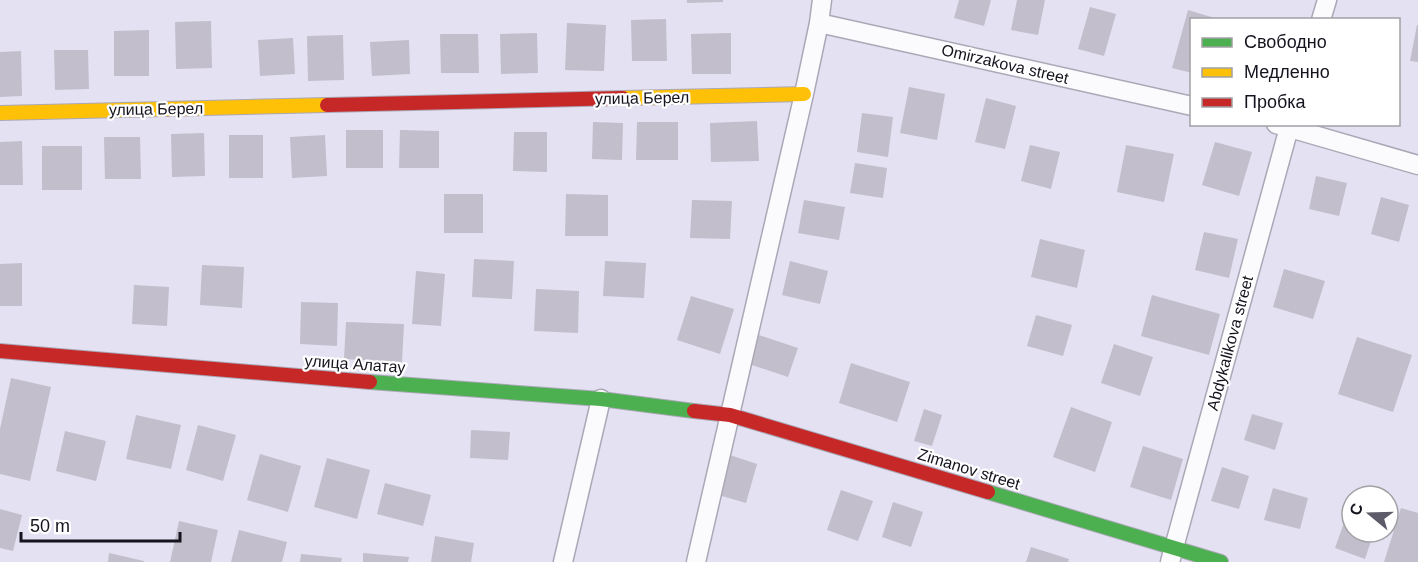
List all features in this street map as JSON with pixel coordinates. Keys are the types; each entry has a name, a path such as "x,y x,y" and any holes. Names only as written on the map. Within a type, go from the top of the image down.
{"street":[{"path":"696,562 804,94 822,0"},
{"path":"1322,18 1327,0"},
{"name":"Omirzakova street","path":"819,23 1190,106"},
{"name":"улица Берел","path":"0,113 804,94"},
{"name":"Abdykalikova street","path":"1172,555 1285,126"},
{"path":"1288,126 1418,165"},
{"name":"улица Алатау","path":"0,351 202,369 602,399 707,412"},
{"path":"563,562 602,399"},
{"name":"Zimanov street","path":"707,412 730,415 1172,555 1221,562"}],"building":[{"path":"687,0 723,0 723,2 687,3"},
{"path":"959,0 991,0 984,26 954,18"},
{"path":"1017,0 1045,0 1038,35 1011,30"},
{"path":"1090,7 1116,14 1104,56 1078,49"},
{"path":"1188,10 1215,18 1190,18 1190,72 1172,68"},
{"path":"666,19 667,61 632,61 631,20"},
{"path":"211,21 212,68 176,69 175,22"},
{"path":"567,23 606,25 604,71 565,70"},
{"path":"1418,25 1418,62 1410,61"},
{"path":"149,30 149,76 114,76 114,31"},
{"path":"537,33 538,73 501,74 500,34"},
{"path":"731,33 731,74 692,74 691,34"},
{"path":"440,34 478,34 479,73 441,73"},
{"path":"343,35 344,80 308,81 307,36"},
{"path":"293,38 295,74 260,76 258,40"},
{"path":"409,40 410,74 372,76 370,42"},
{"path":"54,50 88,50 89,89 55,90"},
{"path":"21,51 22,96 0,97 0,52"},
{"path":"909,87 945,94 937,140 900,133"},
{"path":"986,98 1016,106 1005,149 975,142"},
{"path":"862,113 893,117 888,157 857,152"},
{"path":"757,121 759,161 711,162 710,123"},
{"path":"593,122 623,123 622,160 592,159"},
{"path":"637,122 678,122 678,160 636,160"},
{"path":"346,130 383,130 383,168 346,168"},
{"path":"400,130 439,131 439,168 399,168"},
{"path":"514,132 547,132 547,172 513,171"},
{"path":"204,133 205,176 172,177 171,134"},
{"path":"229,135 263,135 263,178 229,178"},
{"path":"325,135 327,176 292,178 290,137"},
{"path":"104,137 140,137 141,179 105,179"},
{"path":"22,141 23,185 0,185 0,142"},
{"path":"1215,142 1252,152 1239,196 1202,185"},
{"path":"1030,145 1060,152 1051,189 1021,181"},
{"path":"1126,145 1174,154 1164,202 1117,192"},
{"path":"42,146 82,146 82,190 42,190"},
{"path":"855,163 887,168 883,198 850,193"},
{"path":"1316,176 1347,183 1339,216 1309,209"},
{"path":"444,194 483,194 483,233 444,233"},
{"path":"566,194 608,195 608,236 565,236"},
{"path":"1381,197 1409,205 1399,242 1371,234"},
{"path":"692,200 732,201 730,239 690,238"},
{"path":"804,200 845,207 839,240 798,233"},
{"path":"1204,232 1238,239 1229,278 1195,270"},
{"path":"1040,239 1085,250 1077,288 1031,277"},
{"path":"474,259 514,261 512,299 472,297"},
{"path":"605,261 646,263 644,298 603,296"},
{"path":"790,261 828,271 820,304 782,295"},
{"path":"22,263 22,306 0,306 0,264"},
{"path":"202,265 244,267 242,308 200,305"},
{"path":"1284,269 1325,281 1313,319 1273,307"},
{"path":"416,271 445,274 441,326 412,324"},
{"path":"134,285 169,287 167,326 132,324"},
{"path":"536,289 579,291 578,333 534,331"},
{"path":"1152,295 1220,314 1209,355 1141,336"},
{"path":"691,296 734,309 720,354 677,340"},
{"path":"301,302 338,303 337,346 300,344"},
{"path":"1036,315 1072,325 1063,356 1027,346"},
{"path":"346,322 404,324 402,362 344,359"},
{"path":"756,334 798,348 788,377 746,363"},
{"path":"1357,337 1412,355 1393,412 1338,394"},
{"path":"1114,344 1153,357 1140,396 1101,383"},
{"path":"851,363 910,382 897,422 839,403"},
{"path":"11,378 51,387 30,481 0,474 0,429"},
{"path":"1071,407 1112,422 1095,472 1053,457"},
{"path":"924,409 942,415 932,446 914,441"},
{"path":"1252,414 1283,423 1275,450 1244,440"},
{"path":"136,415 181,425 171,469 126,459"},
{"path":"198,425 236,435 223,481 186,470"},
{"path":"471,430 510,432 508,460 470,458"},
{"path":"65,431 106,441 96,481 56,471"},
{"path":"1143,446 1183,459 1171,500 1130,487"},
{"path":"260,454 301,466 288,512 247,500"},
{"path":"727,454 757,464 746,503 715,494"},
{"path":"327,458 370,470 357,519 314,507"},
{"path":"1222,467 1249,476 1239,509 1211,501"},
{"path":"385,483 431,495 423,526 377,514"},
{"path":"1273,488 1308,498 1300,529 1264,520"},
{"path":"841,490 873,501 858,541 827,530"},
{"path":"893,502 923,512 911,547 882,537"},
{"path":"1401,508 1418,513 1418,562 1384,562 1390,544 1400,544"},
{"path":"0,509 22,515 13,551 0,548"},
{"path":"179,521 218,530 211,562 170,562"},
{"path":"239,530 287,542 282,562 231,562"},
{"path":"1340,534 1340,544 1370,544 1365,559 1335,548"},
{"path":"435,536 474,543 471,562 431,562"},
{"path":"1031,547 1069,559 1068,562 1026,562"},
{"path":"109,553 144,561 144,562 108,562"},
{"path":"363,553 409,557 408,562 363,562"},
{"path":"301,554 342,558 341,562 300,562"}],"traffic: fast":[{"path":"370,382 601,399 694,411"},
{"path":"988,492 1221,562"}],"traffic: slow":[{"path":"623,98 804,94"},
{"path":"0,113 327,105"}],"traffic: jam":[{"path":"327,105 623,98"},
{"path":"0,351 370,382"},
{"path":"694,411 730,415 988,492"}]}
